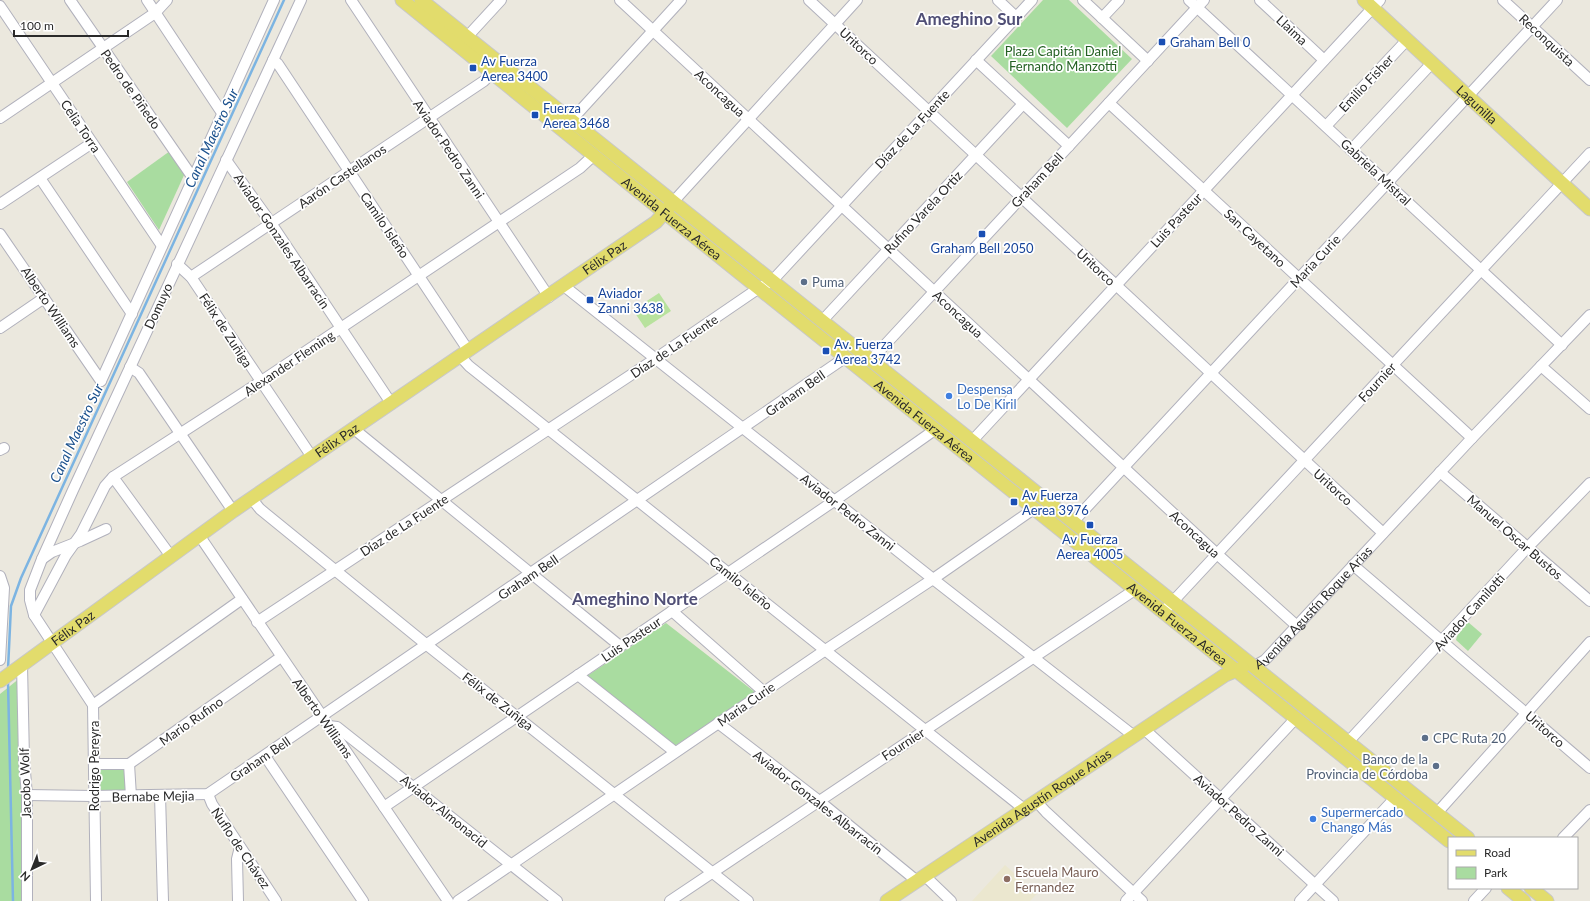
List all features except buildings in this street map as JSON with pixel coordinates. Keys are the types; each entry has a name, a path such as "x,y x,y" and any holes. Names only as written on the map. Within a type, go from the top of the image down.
{"main road":[{"name":"Avenida Fuerza Aérea","path":"402,0 492,73 673,202 1073,522 1168,606 1235,669 1448,840"},
{"name":"Avenida Fuerza Aérea","path":"421,0 467,37 567,125 594,155 665,213 1136,589 1168,606 1253,668 1466,837"},
{"name":"Lagunilla","path":"1372,3 1432,64 1590,208"},
{"name":"Félix Paz","path":"0,681 170,555 464,353 549,297 656,222 673,202"},
{"name":"Avenida Agustín Roque Arias","path":"886,901 1235,669 1253,668"},
{"path":"1395,798 1401,793 1405,794 1443,824 1465,837"},
{"path":"1509,889 1524,901"},
{"path":"1532,889 1547,901"}],"street":[{"name":"Pedro de Piñedo","path":"70,0 193,178"},
{"path":"147,0 222,113"},
{"path":"0,118 155,13 167,0"},
{"name":"Domuyo","path":"101,381 274,0"},
{"name":"Domuyo","path":"34,615 30,600 30,590 42,559 130,366 301,0"},
{"name":"Aviador Pedro Zanni","path":"351,0 428,118 549,297"},
{"path":"467,37 501,0"},
{"name":"Aconcagua","path":"620,0 1217,554 1297,626"},
{"path":"567,125 681,0"},
{"name":"Uritorco","path":"809,0 1384,533"},
{"path":"673,202 747,118 857,0"},
{"path":"998,0 1016,17"},
{"name":"Díaz de La Fuente","path":"257,622 655,359 759,288 772,281 1032,0"},
{"path":"1082,0 1148,61"},
{"path":"1102,18 1119,0"},
{"name":"Gabriela Mistral","path":"1190,0 1201,4 1292,95 1562,345"},
{"name":"Llaima","path":"1260,0 1324,60"},
{"name":"Reconquista","path":"1503,0 1590,80"},
{"name":"Maria Curie","path":"1073,522 1557,0"},
{"name":"Luis Pasteur","path":"972,441 1324,60 1372,3"},
{"name":"Graham Bell","path":"871,360 1201,4"},
{"name":"Celia Torra","path":"0,6 162,246"},
{"name":"Emilio Fisher","path":"1326,126 1407,40"},
{"name":"Camilo Isleño","path":"273,60 278,64 348,171 419,275 464,353 469,366 728,572 824,651 1024,809"},
{"path":"976,60 1069,146"},
{"path":"1351,150 1432,64"},
{"name":"Aarón Castellanos","path":"191,277 484,81 492,73"},
{"name":"San Cayetano","path":"1109,103 1472,438"},
{"name":"Rufino Varela Ortiz","path":"822,321 1023,104"},
{"path":"0,204 92,143"},
{"name":"Fournier","path":"1168,606 1590,152"},
{"name":"Alexander Fleming","path":"34,615 66,555 75,543 105,486 113,477 181,434 341,328 580,168 594,155"},
{"name":"Aviador Gonzales Albarracín","path":"226,160 271,223 391,403"},
{"path":"40,178 132,314"},
{"name":"Alberto Williams","path":"0,234 101,381"},
{"name":"Félix de Zuñiga","path":"178,264 191,277 260,382 312,457"},
{"name":"Aviador Pedro Zanni","path":"564,286 933,579 1035,657 1139,732 1221,799 1333,901"},
{"path":"0,328 44,298"},
{"name":"Avenida Agustín Roque Arias","path":"1253,668 1265,660 1472,438 1590,315"},
{"name":"Graham Bell","path":"208,794 532,574 846,357"},
{"path":"130,366 139,373 233,511"},
{"path":"1541,366 1590,409"},
{"path":"354,429 620,646"},
{"name":"Luis Pasteur","path":"384,807 834,501 936,429"},
{"name":"Manuel Oscar Bustos","path":"1440,472 1590,601"},
{"path":"113,477 170,555"},
{"name":"Aviador Camilotti","path":"1348,742 1527,548 1590,483"},
{"name":"Félix de Zuñiga","path":"252,499 260,508 428,645 748,901"},
{"name":"Maria Curie","path":"458,901 675,752 933,579 1035,508"},
{"path":"42,559 52,552 106,529"},
{"name":"Alberto Williams","path":"199,535 281,658 448,901"},
{"name":"Uritorco","path":"1353,565 1590,768"},
{"path":"0,576 4,588 0,660"},
{"name":"Fournier","path":"670,901 818,800 1136,589"},
{"path":"93,705 242,599"},
{"path":"672,611 764,692"},
{"name":"Rodrigo Pereyra","path":"34,615 93,705 93,796 96,901"},
{"path":"1437,813 1525,712 1590,642"},
{"name":"Mario Rufino","path":"129,764 281,658"},
{"name":"Jacobo Wolf","path":"22,664 24,760 27,795 27,901"},
{"path":"578,675 675,752"},
{"path":"1126,901 1296,718"},
{"name":"Aviador Gonzales Albarracín","path":"718,723 951,901"},
{"name":"Aviador Almonacid","path":"329,726 337,727 414,786 557,901"},
{"path":"265,756 363,901"},
{"path":"94,764 129,764 130,796"},
{"name":"Bernabe Mejia","path":"27,795 130,796 208,794"},
{"name":"Ñuflo de Chávez","path":"208,794 212,804 276,901"},
{"path":"160,795 163,901"},
{"path":"1300,901 1395,798"},
{"path":"1036,801 1142,901"},
{"path":"1564,837 1590,810"},
{"path":"238,901 237,859 240,847"},
{"path":"1474,901 1485,889"}],"shaded area":[{"name":"Escuela Mauro Fernandez","path":"1005,865 1037,894 1030,901 972,901"}],"green space":[{"name":"Plaza Capitán Daniel Fernando Manzotti","path":"1043,0 1069,0 1132,59 1067,128 991,56"},
{"path":"170,151 185,173 159,230 127,182"},
{"path":"659,293 671,311 645,328 633,310"},
{"path":"1468,622 1482,634 1468,651 1456,640 1457,636"},
{"path":"666,623 756,693 673,747 587,676"},
{"path":"20,678 22,901 0,901 0,694"},
{"path":"97,767 125,767 126,791 98,792"}],"waterway":[{"name":"Canal Maestro Sur","path":"8,669 11,606 21,578 284,0"},
{"name":"Canal Maestro Sur","path":"8,682 13,901"}],"place":[{"name":"Graham Bell 0","path":"1162,42"},
{"name":"Av Fuerza Aerea 3400","path":"473,68"},
{"name":"Fuerza Aerea 3468","path":"535,115"},
{"name":"Graham Bell 2050","path":"982,234"},
{"name":"Puma","path":"804,282"},
{"name":"Aviador Zanni 3638","path":"590,300"},
{"name":"Av. Fuerza Aerea 3742","path":"826,351"},
{"name":"Despensa Lo De Kiril","path":"949,396"},
{"name":"Av Fuerza Aerea 3976","path":"1014,502"},
{"name":"Av Fuerza Aerea 4005","path":"1090,525"},
{"name":"CPC Ruta 20","path":"1425,738"},
{"name":"Banco de la Provincia de Córdoba","path":"1436,766"},
{"name":"Supermercado Chango Más","path":"1313,819"},
{"name":"Escuela Mauro Fernandez","path":"1007,879"}],"district":[{"name":"Ameghino Sur","path":"969,18"},
{"name":"Ameghino Norte","path":"635,598"}]}
